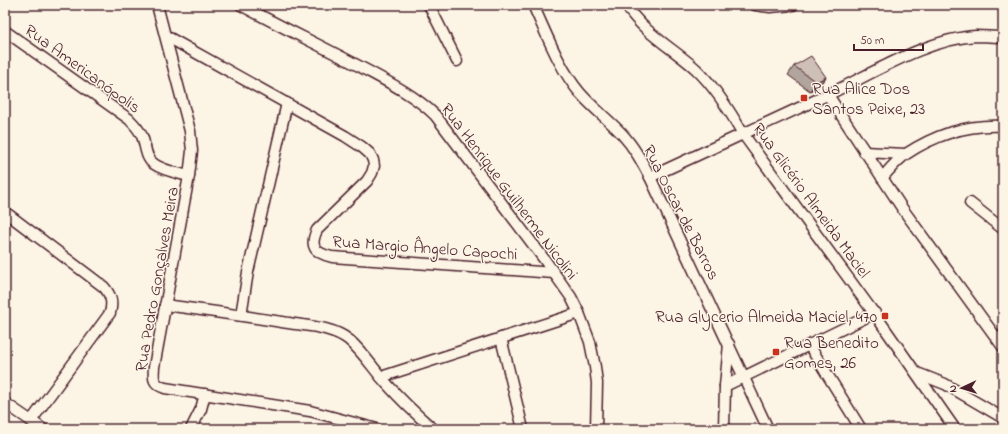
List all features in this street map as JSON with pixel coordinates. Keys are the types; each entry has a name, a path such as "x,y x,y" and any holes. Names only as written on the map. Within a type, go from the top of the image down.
{"street":[{"name":"Rua Pedro Gonçalves Meira","path":"157,5 190,131 192,151 189,176 154,367 153,376 155,382 159,386 165,388 310,411 377,429"},
{"name":"Rua Henrique Guilherme Nicolini","path":"240,5 346,59 407,93 422,103 435,115 554,272 579,312 590,342 595,367 597,383 596,429"},
{"path":"429,5 457,61"},
{"name":"Rua Oscar de Barros","path":"532,5 571,81 581,94 622,134 636,152 650,177 745,377 768,429"},
{"name":"Rua Glicério Almeida Maciel","path":"626,5 656,38 697,70 729,110 743,134 875,313 955,429"},
{"path":"755,5 770,7 793,5"},
{"name":"Rua Americanópolis","path":"5,30 129,119 137,128 142,137 146,154 153,164 189,176"},
{"name":"Rua Margio Ângelo Capochi","path":"166,36 287,103 362,147 370,154 374,166 367,181 317,230 313,244 315,249 320,253 332,258 554,272"},
{"path":"650,177 828,95 892,63 938,44 950,40 975,36 1003,37"},
{"path":"828,95 882,178 932,250 1003,347"},
{"path":"241,315 248,272 287,103"},
{"path":"882,178 906,154 927,143 974,126 1003,126"},
{"path":"864,152 906,154"},
{"path":"970,203 1003,229"},
{"path":"5,212 104,287 110,294 112,306 110,313 31,421"},
{"path":"165,305 241,315 319,328 338,334 349,340 381,377 433,429"},
{"path":"381,377 579,312"},
{"path":"725,386 875,313"},
{"path":"501,338 523,429"},
{"path":"724,429 725,386 729,344"},
{"path":"809,345 861,429"},
{"path":"917,373 945,384 1003,418"},
{"path":"191,429 201,409 205,394"},
{"path":"5,403 43,429"}],"building":[{"path":"811,56 826,77 816,82 794,66"}],"place":[{"name":"Rua Alice Dos Santos Peixe, 23","path":"804,98"},
{"name":"Rua Glycerio Almeida Maciel, 470","path":"885,316"},
{"name":"Rua Benedito Gomes, 26","path":"776,352"}]}
